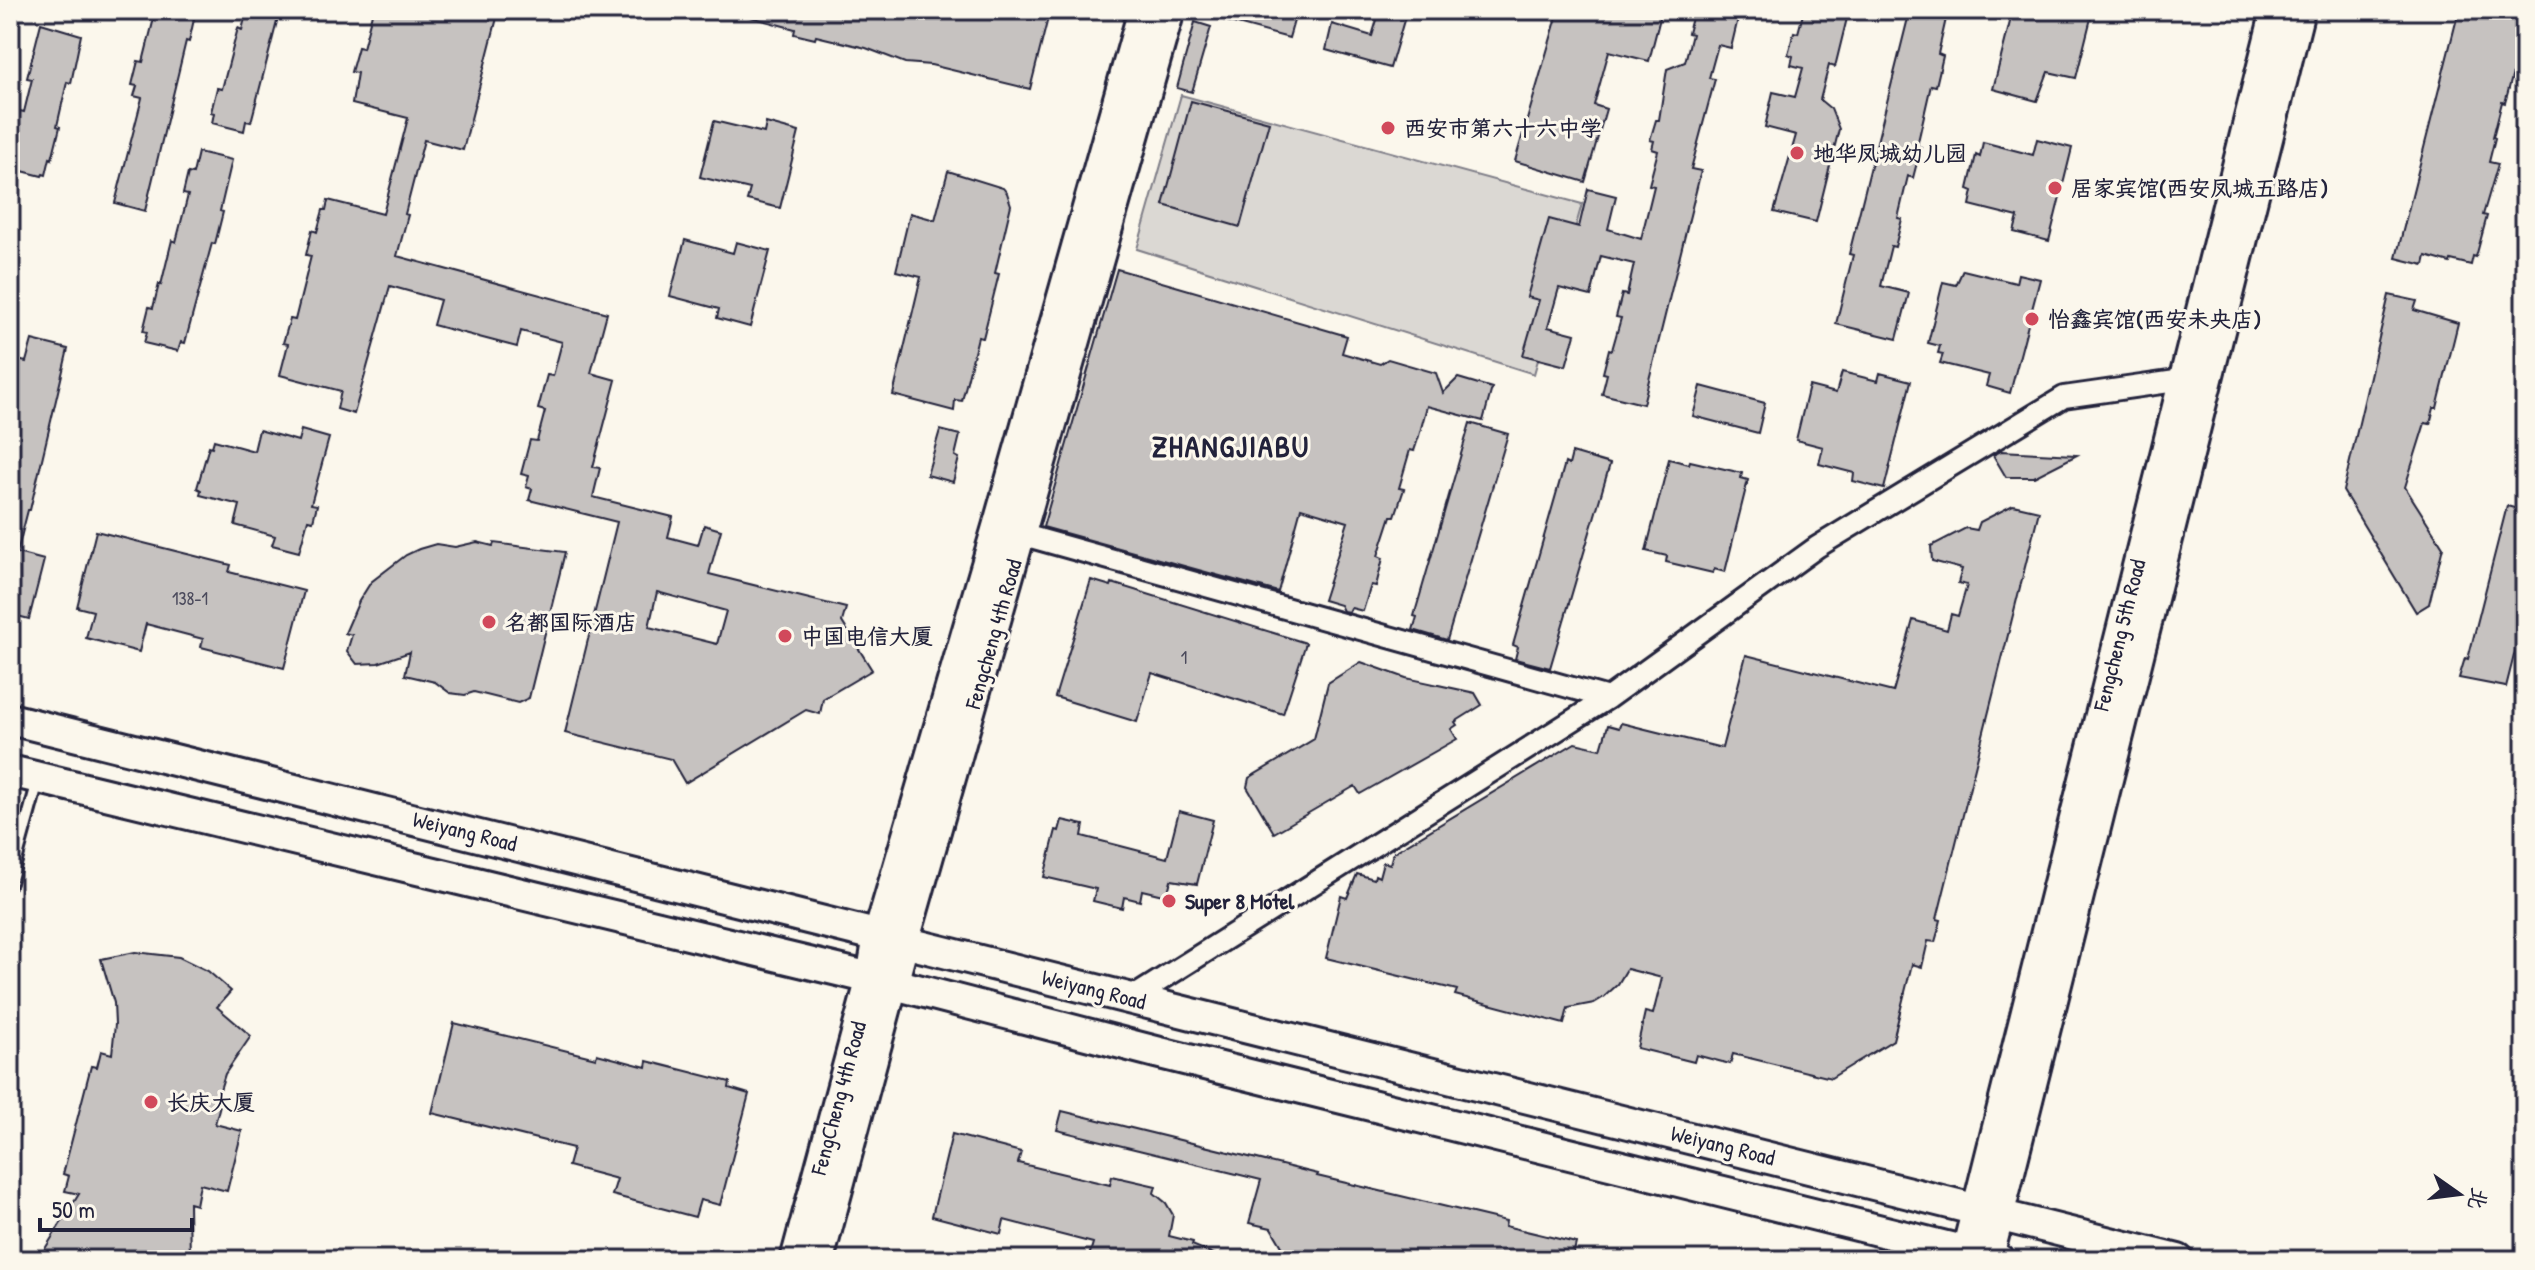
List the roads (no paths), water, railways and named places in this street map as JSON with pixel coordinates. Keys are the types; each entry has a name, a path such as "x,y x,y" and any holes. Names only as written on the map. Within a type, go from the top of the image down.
{"main road":[{"name":"Fengcheng 5th Road","path":"1981,1258 1987,1211 2183,380 2277,10"},
{"name":"Fengcheng 5th Road","path":"1987,1211 2299,10"},
{"name":"Weiyang Road","path":"10,719 2178,1260"},
{"name":"Weiyang Road","path":"24,774 882,981 1981,1258"}],"street":[{"name":"Fengcheng 4th Road","path":"1009,532 1143,10"},
{"name":"Fengcheng 4th Road","path":"891,939 1009,532 1170,10"},
{"path":"1132,998 1608,698 1817,547 2064,397 2183,380"},
{"path":"1009,532 1608,698"},
{"name":"FengCheng 4th Road","path":"795,1260 882,981 891,939"},
{"name":"Fengcheng 4th Road","path":"819,1260 882,981"}],"lane":[{"path":"10,883 24,774"}],"place":[{"name":"西安市第六十六中学","path":"1388,128"},
{"name":"地华凤城幼儿园","path":"1797,153"},
{"name":"居家宾馆(西安凤城五路店)","path":"2055,188"},
{"name":"怡鑫宾馆(西安未央店)","path":"2032,319"},
{"name":"名都国际酒店","path":"489,622"},
{"name":"中国电信大厦","path":"785,636"},
{"name":"Super 8 Motel","path":"1169,901"},
{"name":"长庆大厦","path":"151,1102"}],"district":[{"name":"ZHANGJIABU","path":"1231,447"}]}
